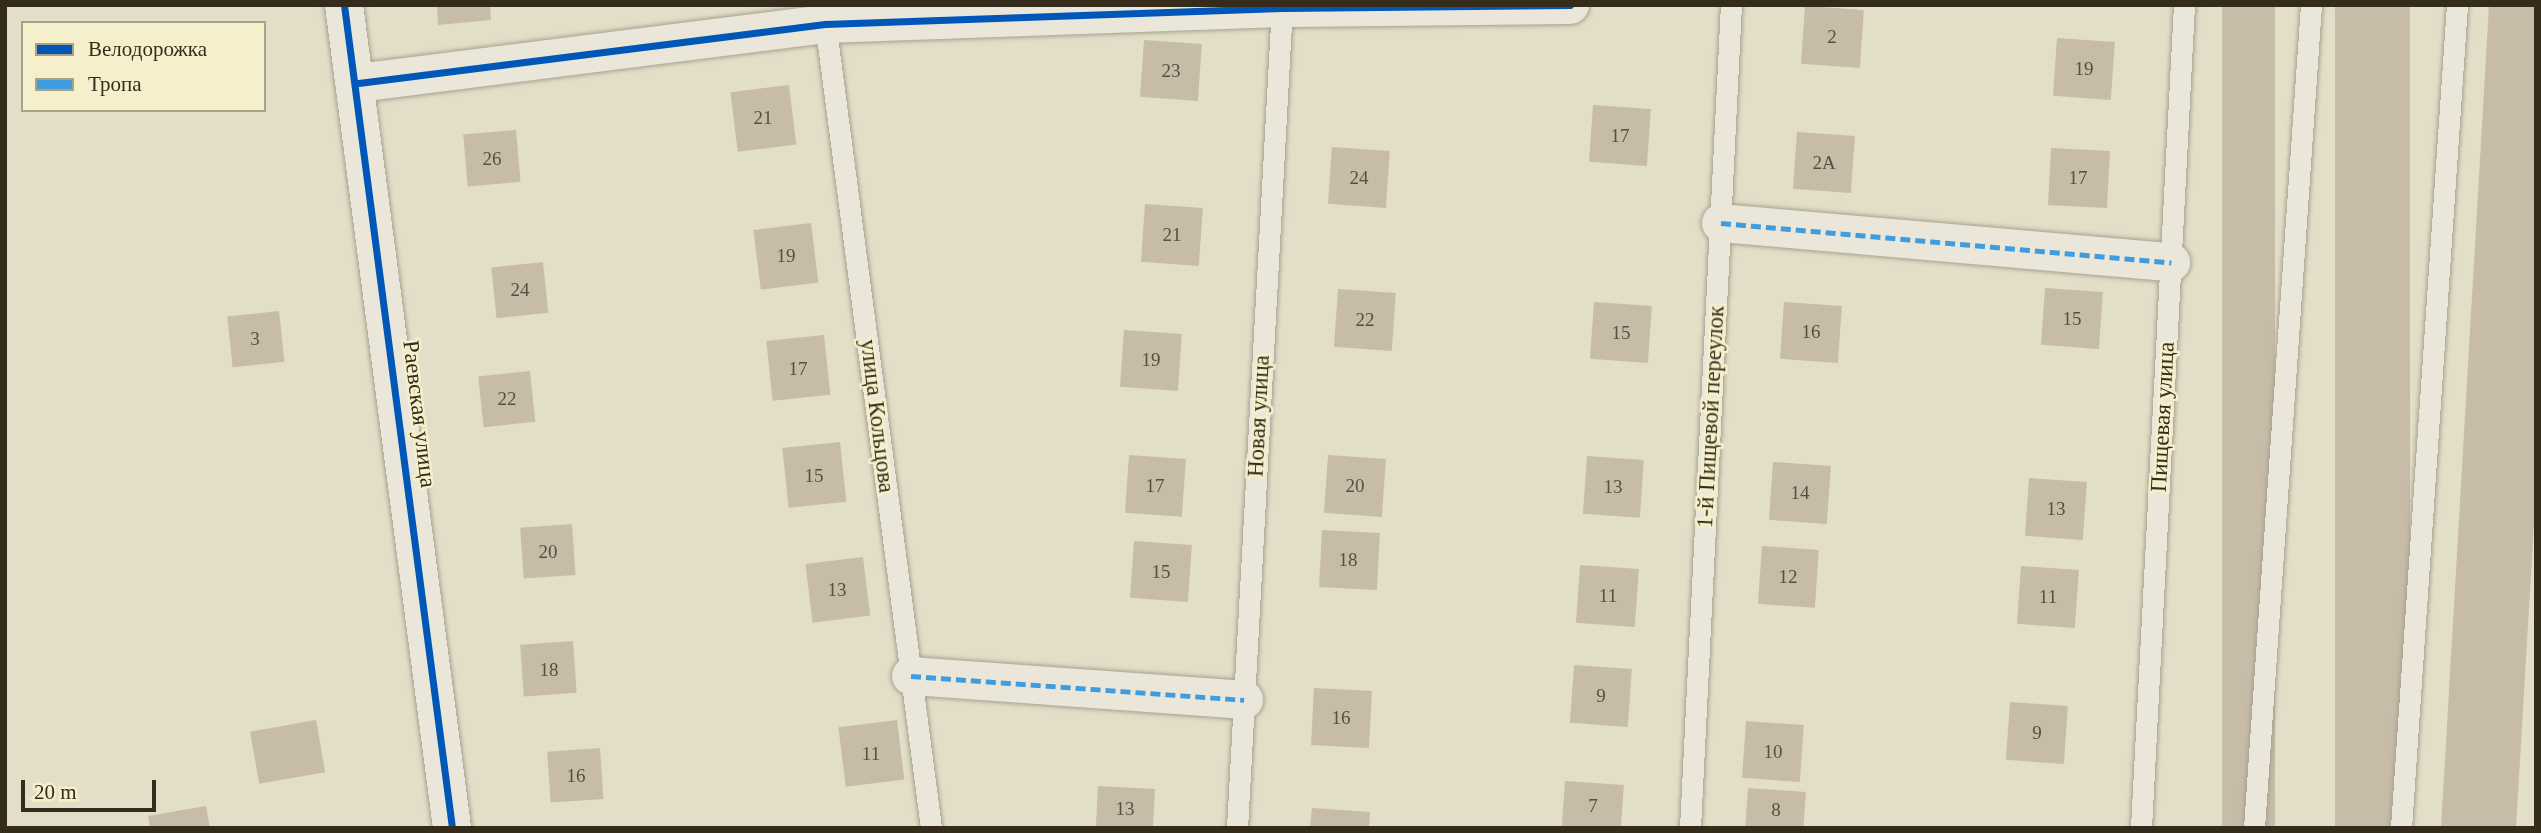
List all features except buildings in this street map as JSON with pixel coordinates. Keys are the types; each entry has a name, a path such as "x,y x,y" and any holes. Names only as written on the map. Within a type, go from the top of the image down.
{"street":[{"name":"Раевская улица","path":"344,5 358,83 452,828"},
{"path":"358,83 824,15 1282,6 1570,5"},
{"path":"1721,223 2171,262"},
{"path":"911,676 1244,700"}],"lane":[{"name":"1-й Пищевой переулок","path":"1690,828 1731,5"},
{"name":"Пищевая улица","path":"2141,828 2184,5"},
{"path":"2254,828 2311,5"},
{"path":"2401,828 2457,5"},
{"name":"Новая улица","path":"1237,828 1282,6"},
{"name":"улица Кольцова","path":"824,15 931,828"}],"marked path":[{"path":"1721,223 2171,262"},
{"path":"911,676 1244,700"}],"cycle path":[{"path":"344,5 452,828"},
{"path":"358,83 825,24 1282,8 1570,5"}]}
